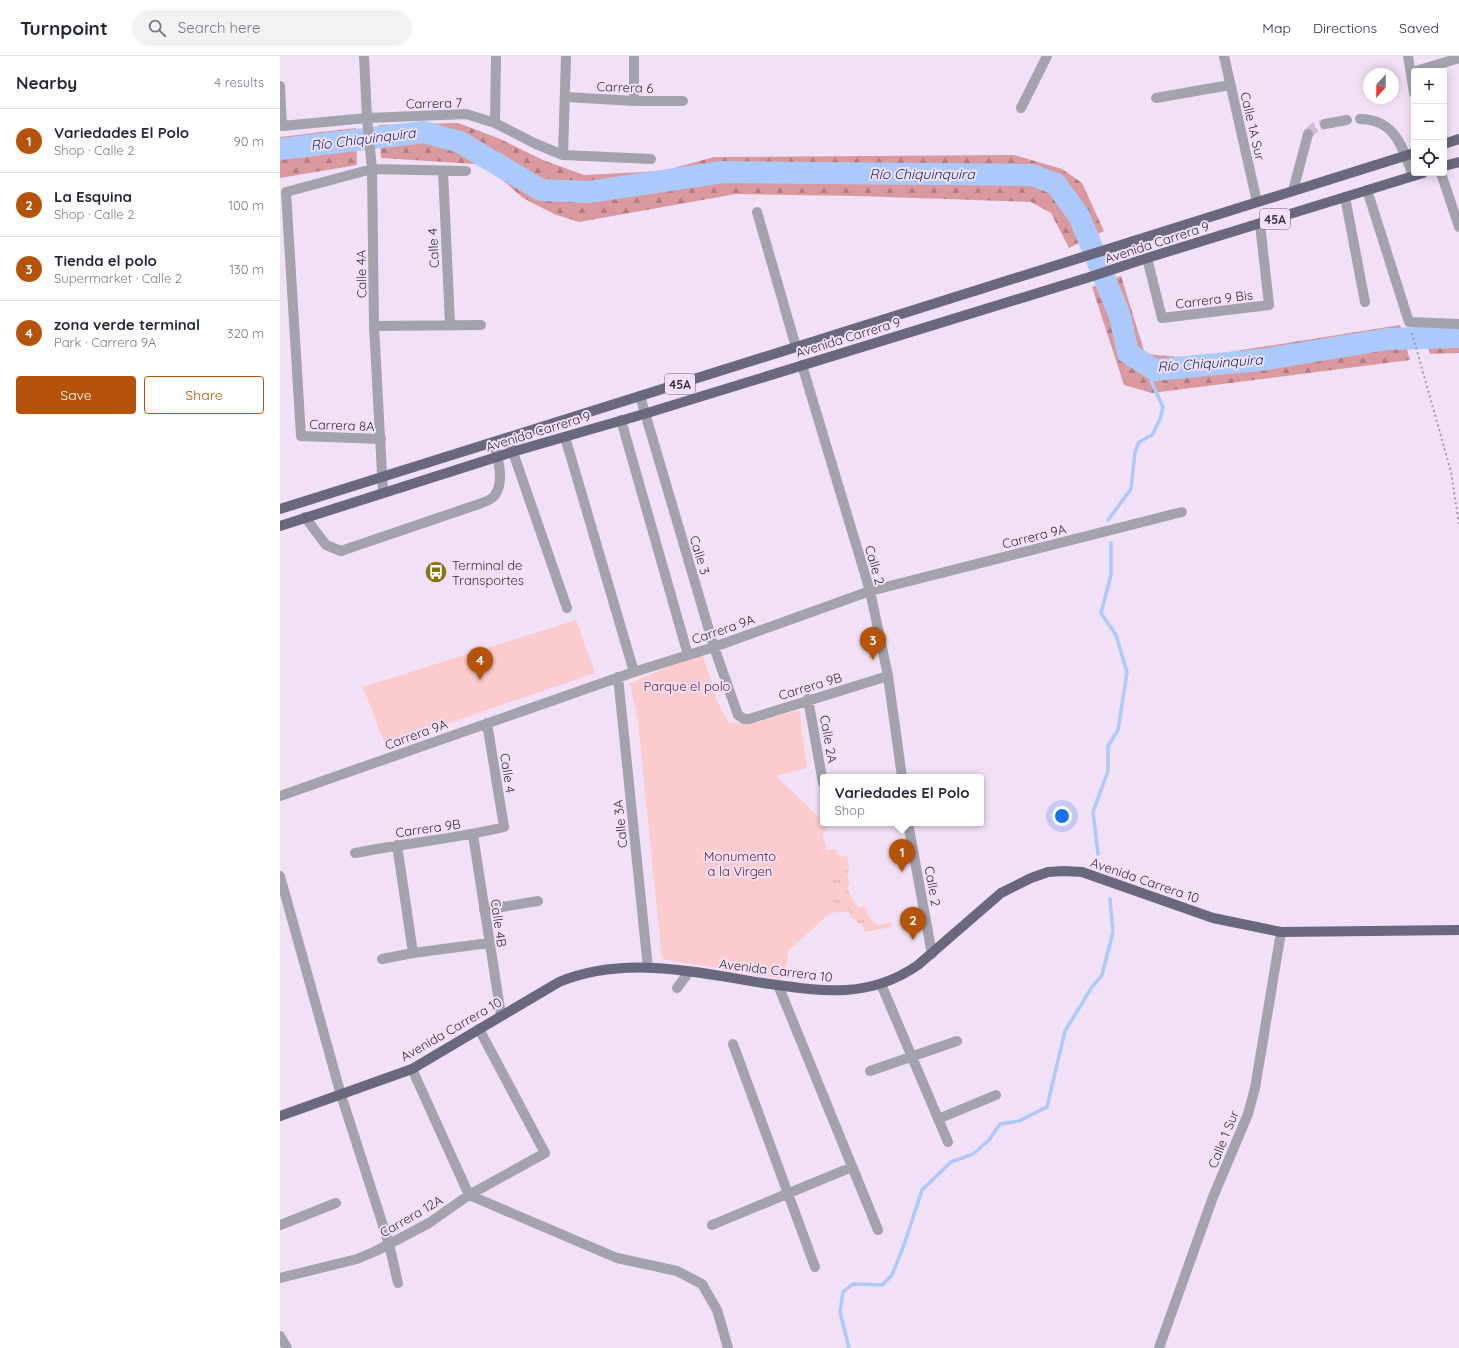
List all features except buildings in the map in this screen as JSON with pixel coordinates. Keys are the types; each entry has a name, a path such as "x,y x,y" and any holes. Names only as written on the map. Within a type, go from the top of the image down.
{"main road":[{"path":"1447,143 1459,139"},
{"name":"Avenida Carrera 9","path":"280,509 1410,154"},
{"path":"1447,165 1459,162"},
{"name":"Avenida Carrera 9","path":"280,526 512,452 644,414 1413,176"},
{"name":"Avenida Carrera 10","path":"280,1116 412,1069 501,1015 559,982 576,975 619,967 689,972 824,991 863,989 881,984 908,972 932,954 1001,893 1031,878 1048,872 1082,872 1213,918 1281,932 1459,930"}],"street":[{"name":"Calle 4A","path":"364,56 372,169 374,326 383,492"},
{"path":"495,122 496,56"},
{"path":"564,155 566,56"},
{"path":"634,56 634,101"},
{"path":"1021,108 1047,56"},
{"name":"Calle 1A Sur","path":"1224,56 1257,202"},
{"path":"1408,56 1412,68"},
{"path":"1427,68 1459,58"},
{"path":"1156,98 1230,85"},
{"name":"Carrera 7","path":"280,86 282,126 368,123 466,114 495,122 536,144 564,155 651,159"},
{"name":"Carrera 6","path":"566,97 634,101 683,101"},
{"path":"1360,119 1371,119 1383,124 1395,135 1410,154"},
{"path":"1324,124 1347,120"},
{"path":"1293,191 1308,134"},
{"path":"372,169 466,171"},
{"name":"Carrera 8A","path":"372,169 286,192 301,436 381,439"},
{"name":"Calle 4","path":"443,171 450,324"},
{"path":"1442,176 1459,227"},
{"path":"1367,190 1409,322 1459,324"},
{"path":"1345,197 1365,302"},
{"path":"757,212 796,347"},
{"name":"Carrera 9 Bis","path":"1147,258 1162,318 1269,305 1260,224"},
{"path":"374,326 450,324 481,325"},
{"name":"Calle 2","path":"802,365 870,591 888,676 902,774"},
{"name":"Calle 3","path":"640,396 644,414 714,647 736,712 741,718"},
{"path":"621,420 688,655"},
{"path":"565,437 634,672"},
{"path":"508,438 567,608"},
{"path":"305,517 326,545 341,550 350,549 490,500 495,496 498,489 498,457 493,442"},
{"name":"Carrera 9A","path":"280,796 634,672 714,647 870,591 1182,512"},
{"name":"Carrera 9B","path":"741,718 748,719 808,699 888,676"},
{"name":"Calle 3A","path":"618,678 648,968"},
{"name":"Calle 2A","path":"808,699 821,774"},
{"name":"Calle 4","path":"487,723 504,828"},
{"name":"Calle 2","path":"909,826 932,954"},
{"name":"Carrera 9B","path":"356,853 397,845 473,835 504,828"},
{"name":"Calle 4B","path":"473,835 501,1015"},
{"path":"397,845 413,953"},
{"path":"280,876 341,1095 389,1244 398,1283"},
{"path":"484,910 538,900"},
{"name":"Calle 1 Sur","path":"1159,1348 1213,1197 1248,1114 1255,1088 1281,932"},
{"path":"382,958 489,943"},
{"path":"677,988 689,972"},
{"path":"881,984 948,1142"},
{"path":"778,985 878,1230"},
{"name":"Carrera 12A","path":"280,1278 357,1259 389,1244 429,1222 469,1195 545,1153 479,1028"},
{"path":"870,1071 912,1058 957,1041"},
{"path":"733,1044 816,1268"},
{"path":"412,1069 469,1195 617,1258 677,1271 702,1284 717,1310 728,1348"},
{"path":"938,1119 996,1095"},
{"path":"712,1225 852,1167"},
{"path":"280,1225 336,1203"},
{"path":"280,1336 287,1348"}],"path":[{"path":"1412,330 1451,472 1459,525"}],"green space":[{"path":"458,123 498,138 543,160 584,175 663,171 714,157 1014,155 1062,169 1082,183 1104,231 1069,248 1051,213 1031,202 857,196 736,194 579,222 554,214 523,198 496,174 475,164 381,158 379,125"},
{"path":"356,128 357,165 280,178 280,137"},
{"path":"1121,276 1145,354 1192,358 1400,325 1410,360 1152,393 1124,385 1092,287"},
{"path":"1459,328 1459,353 1430,354 1421,330"},
{"path":"576,620 595,673 385,745 363,687"},
{"name":"Monumento a la Virgen","path":"702,653 718,703 729,723 758,722 799,710 807,768 776,776 820,818 820,826 826,826 827,830 822,834 827,850 836,849 839,857 847,856 849,867 827,874 830,889 830,913 788,951 786,973 781,979 662,959 638,722 630,683"},
{"path":"849,867 847,875 850,884 847,888 853,900 859,908 865,906 869,917 879,926 891,922 892,927 864,932 865,928 849,916 849,911 830,913 830,889 827,874"}],"waterway":[{"name":"Río Chiquinquira","path":"280,149 424,132 460,142 541,190 589,192 723,172 1032,175 1056,184 1079,216 1120,316 1128,353 1155,370 1260,360 1388,339 1459,337"},
{"path":"1108,520 1131,489 1135,452 1139,442 1152,435 1160,419 1163,407 1151,381 1155,370"},
{"path":"1098,854 1093,812 1108,771 1108,746 1118,730 1127,672 1116,635 1101,613 1111,575 1111,543"},
{"path":"849,1348 840,1312 843,1292 853,1284 882,1285 892,1275 904,1245 922,1190 951,1162 973,1154 989,1140 1000,1124 1019,1121 1047,1107 1065,1031 1092,987 1102,975 1113,932 1110,899"}],"tunnel":[{"path":"1308,134 1315,127 1325,124"}],"place":[{"name":"Terminal de Transportes","path":"436,572"},
{"name":"Tienda el polo","path":"873,660"},
{"name":"zona verde terminal","path":"480,680"},
{"name":"Variedades El Polo","path":"902,872"},
{"name":"La Esquina","path":"913,940"}],"park label":[{"name":"Parque el polo","path":"687,686"}]}
